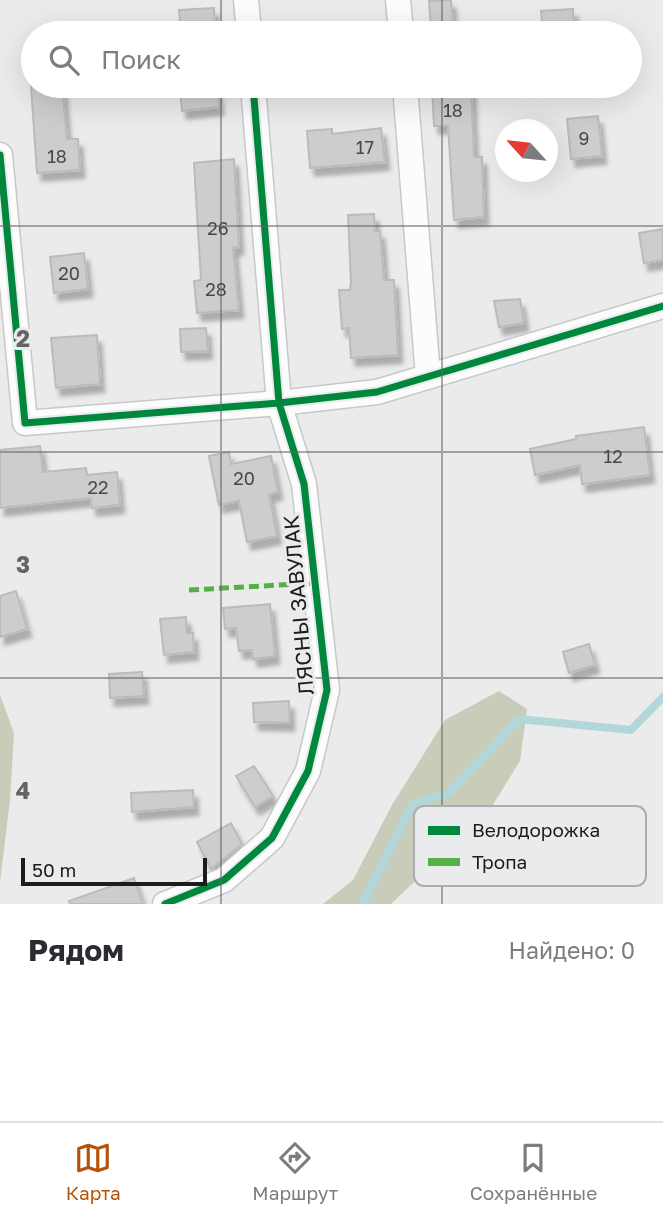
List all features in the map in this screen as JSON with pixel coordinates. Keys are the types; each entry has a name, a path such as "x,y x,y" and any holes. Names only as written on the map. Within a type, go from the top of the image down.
{"street":[{"path":"246,0 248,21"},
{"path":"398,0 400,21"},
{"name":"ЛЯСНЫ ЗАВУЛАК","path":"165,904 224,880 272,838 308,771 327,690 304,484 279,403 254,98"},
{"path":"406,98 428,377"},
{"path":"0,155 25,423 279,403 377,392 663,306"}],"green space":[{"path":"499,691 527,709 520,761 492,806 414,806 414,882 391,904 323,904 353,880 392,805 445,720"},
{"path":"0,695 14,733 10,800 0,882"}],"building":[{"path":"451,0 453,21 431,21 429,1"},
{"path":"214,8 215,21 180,21 179,10"},
{"path":"573,9 574,21 542,21 541,11"},
{"path":"32,98 63,98 67,139 78,139 80,170 37,173"},
{"path":"181,98 218,98 219,107 182,111"},
{"path":"433,98 472,98 474,157 482,157 484,217 454,220 448,126 434,126"},
{"path":"598,116 602,156 571,159 567,119"},
{"path":"381,128 385,162 310,168 307,131 332,129 332,134"},
{"path":"234,159 239,247 233,248 239,310 197,313 194,281 201,280 194,163"},
{"path":"374,214 375,231 380,231 384,280 394,280 398,355 351,358 349,328 342,329 339,290 350,290 351,282 348,215"},
{"path":"663,229 663,260 644,263 639,233"},
{"path":"84,253 88,289 54,293 50,257"},
{"path":"520,299 524,323 499,327 494,301"},
{"path":"206,328 208,351 181,352 180,329"},
{"path":"97,335 100,384 56,388 51,338"},
{"path":"644,427 650,475 582,484 580,465 535,475 530,449 576,439 576,436"},
{"path":"40,446 43,472 86,468 87,475 117,472 120,505 92,508 91,498 0,508 0,450"},
{"path":"229,452 231,464 271,456 278,492 269,494 277,536 247,542 239,501 219,505 209,456"},
{"path":"16,591 27,629 0,637 0,596"},
{"path":"270,604 275,656 253,659 252,650 239,651 236,628 225,629 223,608"},
{"path":"186,617 187,633 193,633 194,652 164,655 160,619"},
{"path":"589,644 595,665 569,673 563,652"},
{"path":"142,672 144,696 110,698 109,674"},
{"path":"289,701 290,723 254,722 253,703"},
{"path":"254,766 273,796 255,807 236,776"},
{"path":"193,790 194,807 132,812 131,793"},
{"path":"231,823 242,844 211,869 197,842"},
{"path":"134,878 143,904 70,904 69,901"}],"waterway":[{"path":"363,904 413,804 449,793 519,719 631,730 663,697"}],"marked path":[{"path":"189,590 317,583"}],"cycle path":[{"path":"165,904 224,880 272,838 308,771 327,690 304,484 279,403 254,98"},
{"path":"0,155 25,423 279,403 377,392 663,306"}]}
